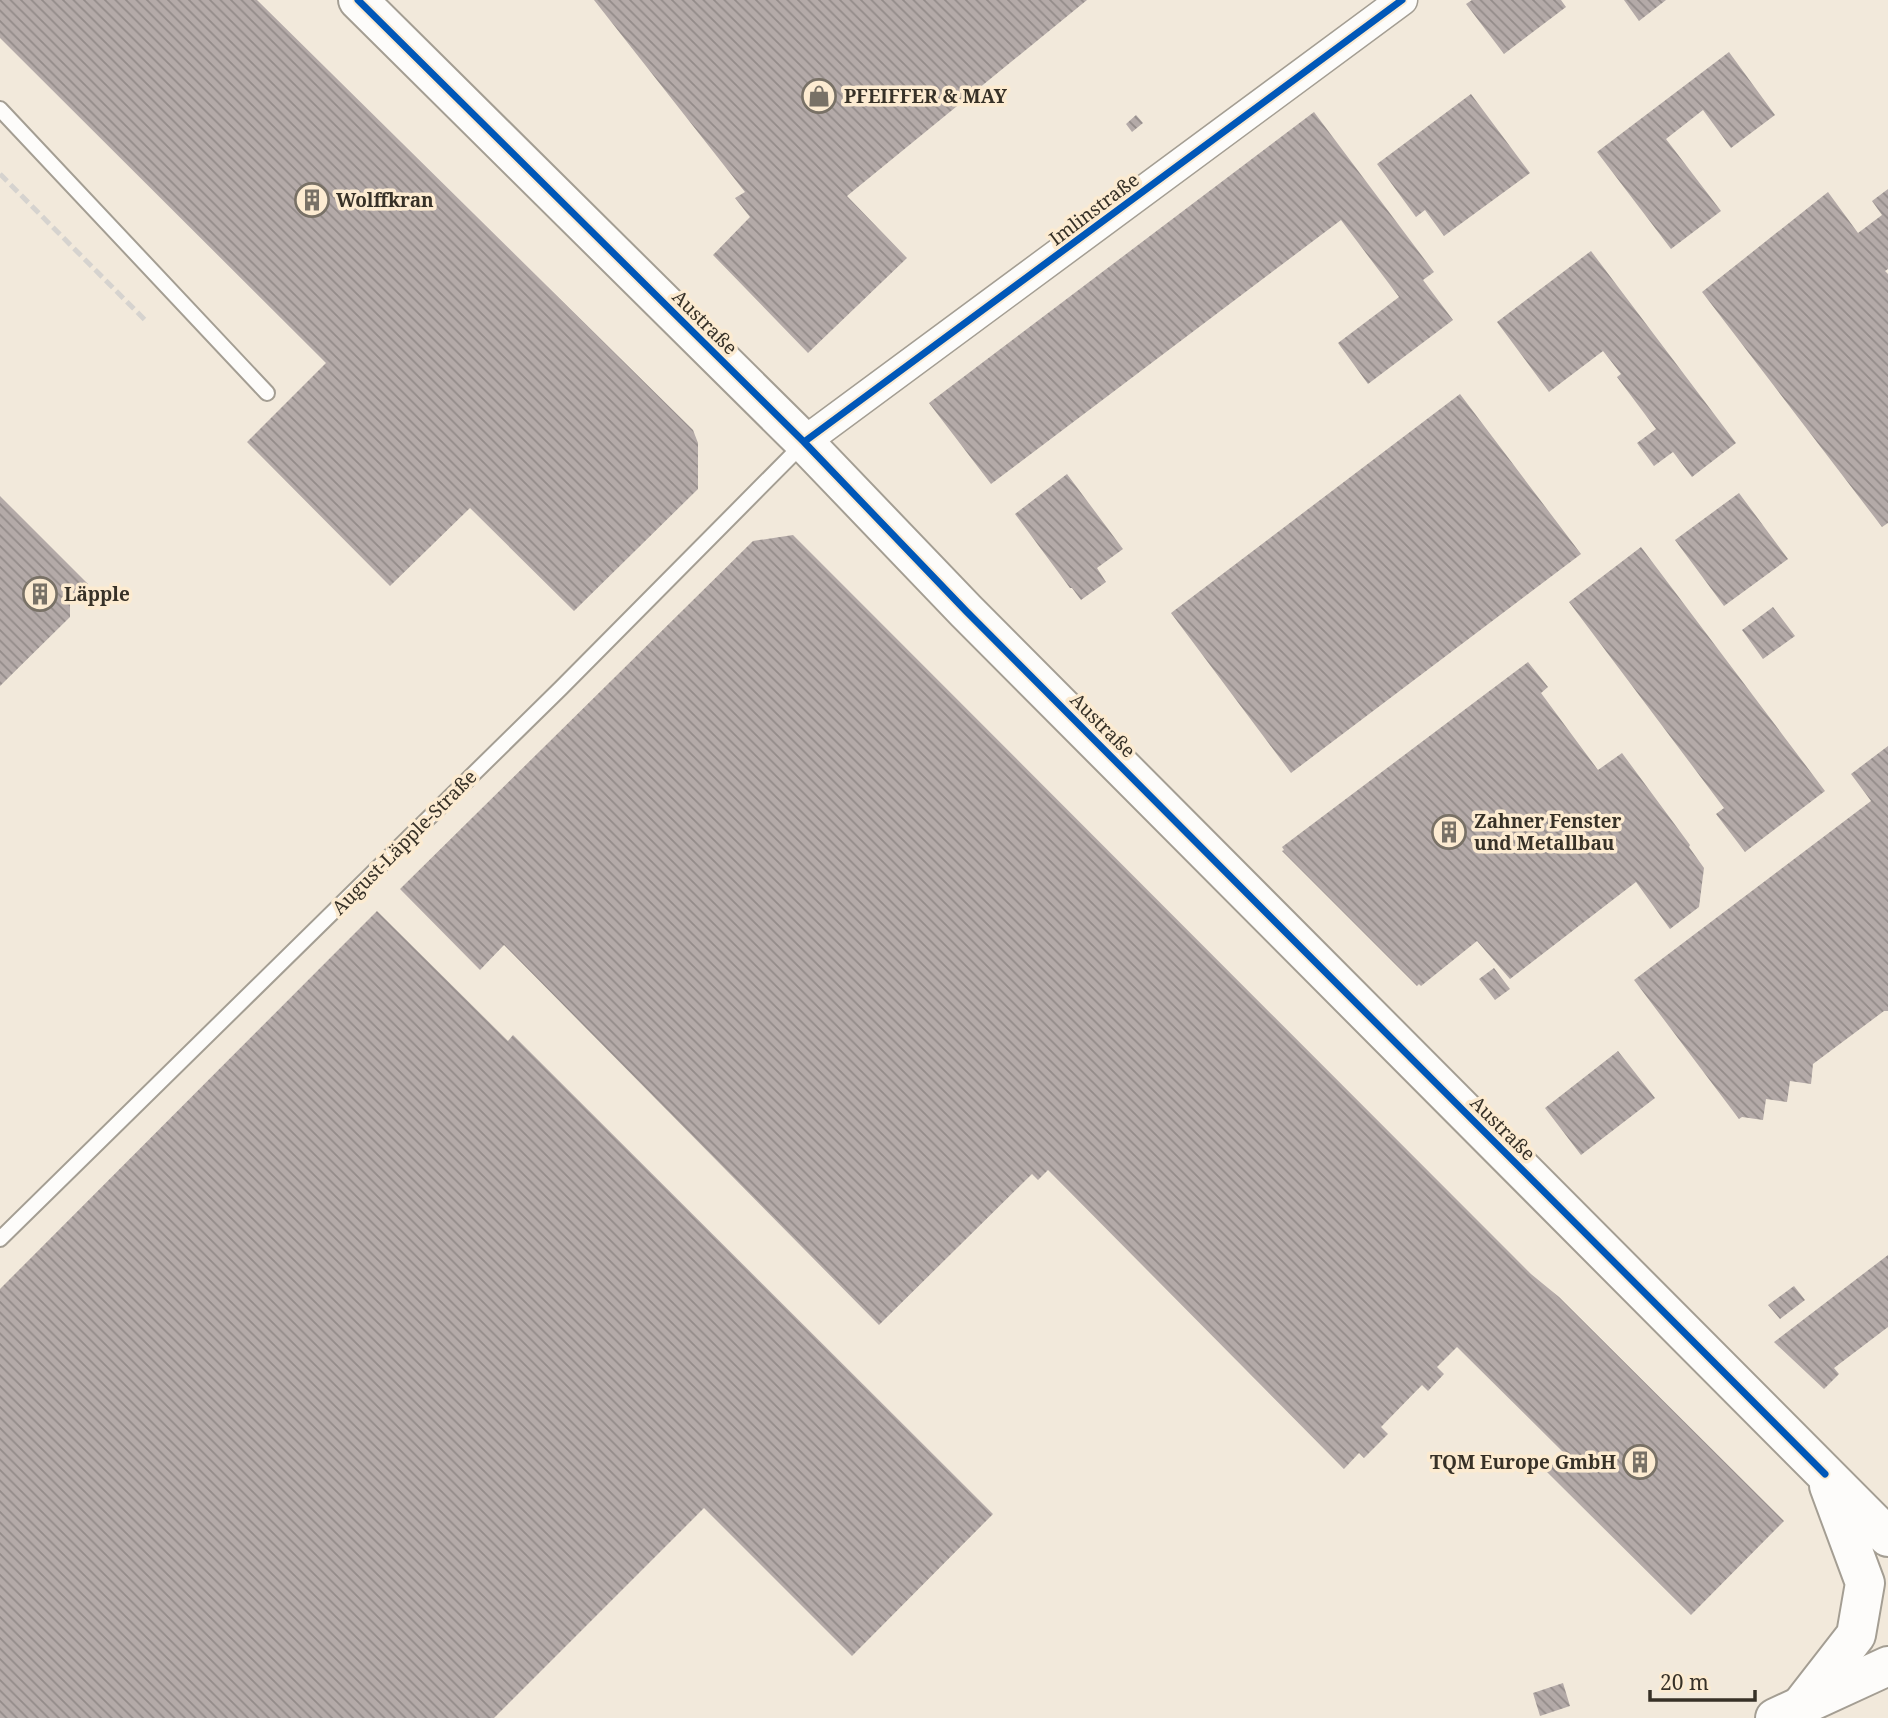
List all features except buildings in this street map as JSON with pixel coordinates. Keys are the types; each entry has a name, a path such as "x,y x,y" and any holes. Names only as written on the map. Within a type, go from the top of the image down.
{"main road":[{"name":"Austraße","path":"358,0 804,442 967,611 1888,1537"},
{"path":"1787,1713 1856,1635 1865,1583 1825,1474"},
{"path":"1787,1713 1888,1666"}],"street":[{"name":"Imlinstraße","path":"804,442 1402,0"}],"lane":[{"path":"0,109 267,393"},
{"name":"August-Läpple-Straße","path":"0,1239 561,688 804,442"}],"railway":[{"path":"0,174 148,323"}],"cycle path":[{"path":"358,0 804,442 966,611 1825,1474"},
{"path":"804,442 1402,0"}],"place":[{"name":"PFEIFFER & MAY","path":"819,96"},
{"name":"Wolffkran","path":"312,200"},
{"name":"Läpple","path":"40,594"},
{"name":"Zahner Fenster und Metallbau","path":"1449,832"},
{"name":"TQM Europe GmbH","path":"1640,1462"}]}
